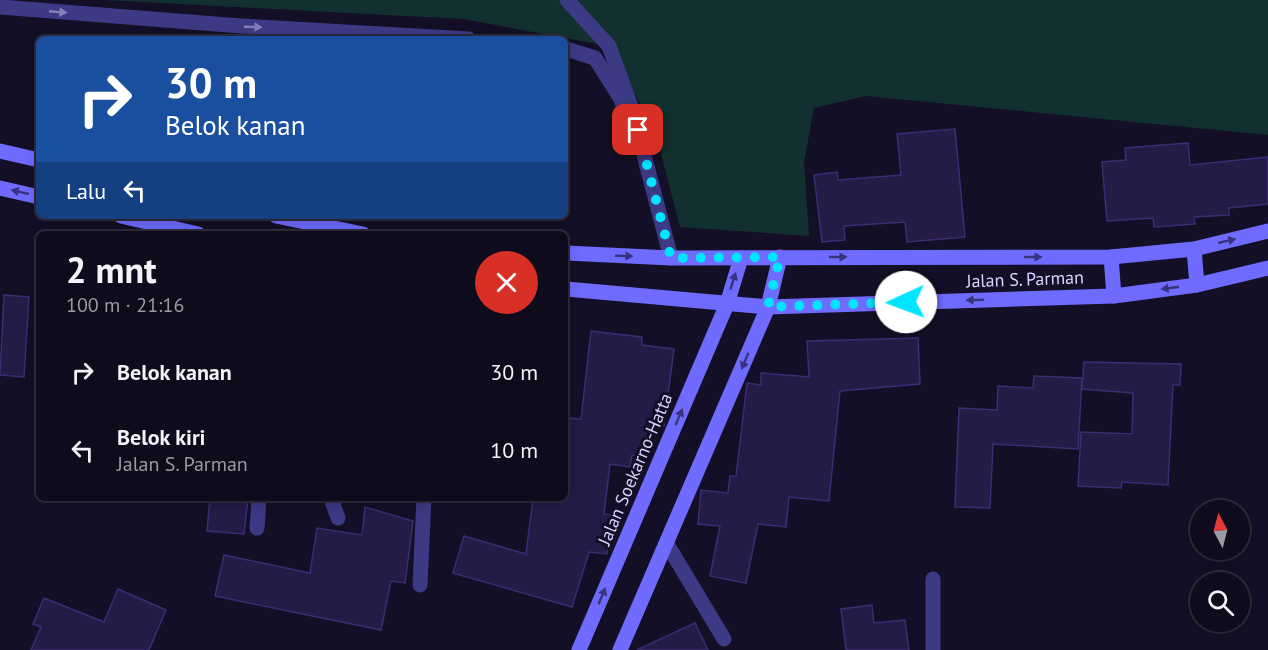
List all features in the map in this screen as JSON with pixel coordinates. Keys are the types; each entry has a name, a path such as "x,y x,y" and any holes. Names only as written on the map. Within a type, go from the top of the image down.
{"main road":[{"path":"0,151 36,159"},
{"path":"0,188 36,196"},
{"path":"134,219 185,231"},
{"path":"290,219 348,231"},
{"name":"Jalan S. Parman","path":"568,254 671,258 1111,257 1194,249 1268,231"},
{"path":"1194,249 1197,285"},
{"path":"620,650 768,307 780,257"},
{"path":"1111,257 1114,296"},
{"name":"Jalan Soekarno-Hatta","path":"579,650 727,304 741,258"},
{"name":"Jalan S. Parman","path":"568,289 768,307 1114,296 1197,285 1268,268"}],"street":[{"path":"567,0 609,46 632,109 671,258"},
{"path":"0,7 241,26 416,36"},
{"path":"568,50 595,58 621,99 655,227"},
{"path":"256,528 259,501"},
{"path":"332,501 338,518"},
{"path":"420,585 424,501"},
{"path":"667,544 724,639"},
{"path":"933,579 933,650"}],"green space":[{"path":"104,0 1268,0 1268,135 866,96 814,108 804,162 809,236 680,227 655,131 608,46 568,39 568,36 554,36 463,19"}],"building":[{"path":"955,129 965,237 907,242 905,222 844,226 845,240 822,242 814,175 837,172 838,180 901,175 897,134"},
{"path":"1188,143 1190,165 1268,157 1268,204 1229,208 1229,215 1194,217 1195,224 1154,227 1153,218 1107,221 1102,162 1126,160 1125,148"},
{"path":"4,295 29,297 24,377 0,375"},
{"path":"591,331 642,337 642,345 674,349 664,426 650,424 646,457 632,455 630,467 610,464 604,514 612,515 607,554 589,552 572,607 453,573 464,536 526,554 533,501 568,501 570,418 581,419"},
{"path":"918,338 920,384 840,391 829,501 789,497 786,527 758,524 746,583 710,576 720,526 698,524 701,490 728,493 730,476 736,476 747,383 761,385 761,373 809,377 807,341"},
{"path":"1084,362 1181,364 1180,385 1173,385 1168,485 1122,482 1121,488 1078,486 1081,432 1132,434 1133,393 1082,389"},
{"path":"1034,376 1082,378 1078,449 993,444 990,508 955,507 959,408 997,410 998,386 1033,388"},
{"path":"210,501 248,501 244,534 207,531"},
{"path":"365,507 413,521 405,583 391,581 381,630 215,596 224,555 310,573 317,528 362,535"},
{"path":"118,589 166,610 149,650 31,650 41,627 33,624 44,598 104,622"},
{"path":"872,605 874,623 905,620 909,650 846,650 841,609"},
{"path":"695,623 708,650 637,650"}],"route":[{"path":"638,130 671,258 780,257 768,307 906,302"}]}
